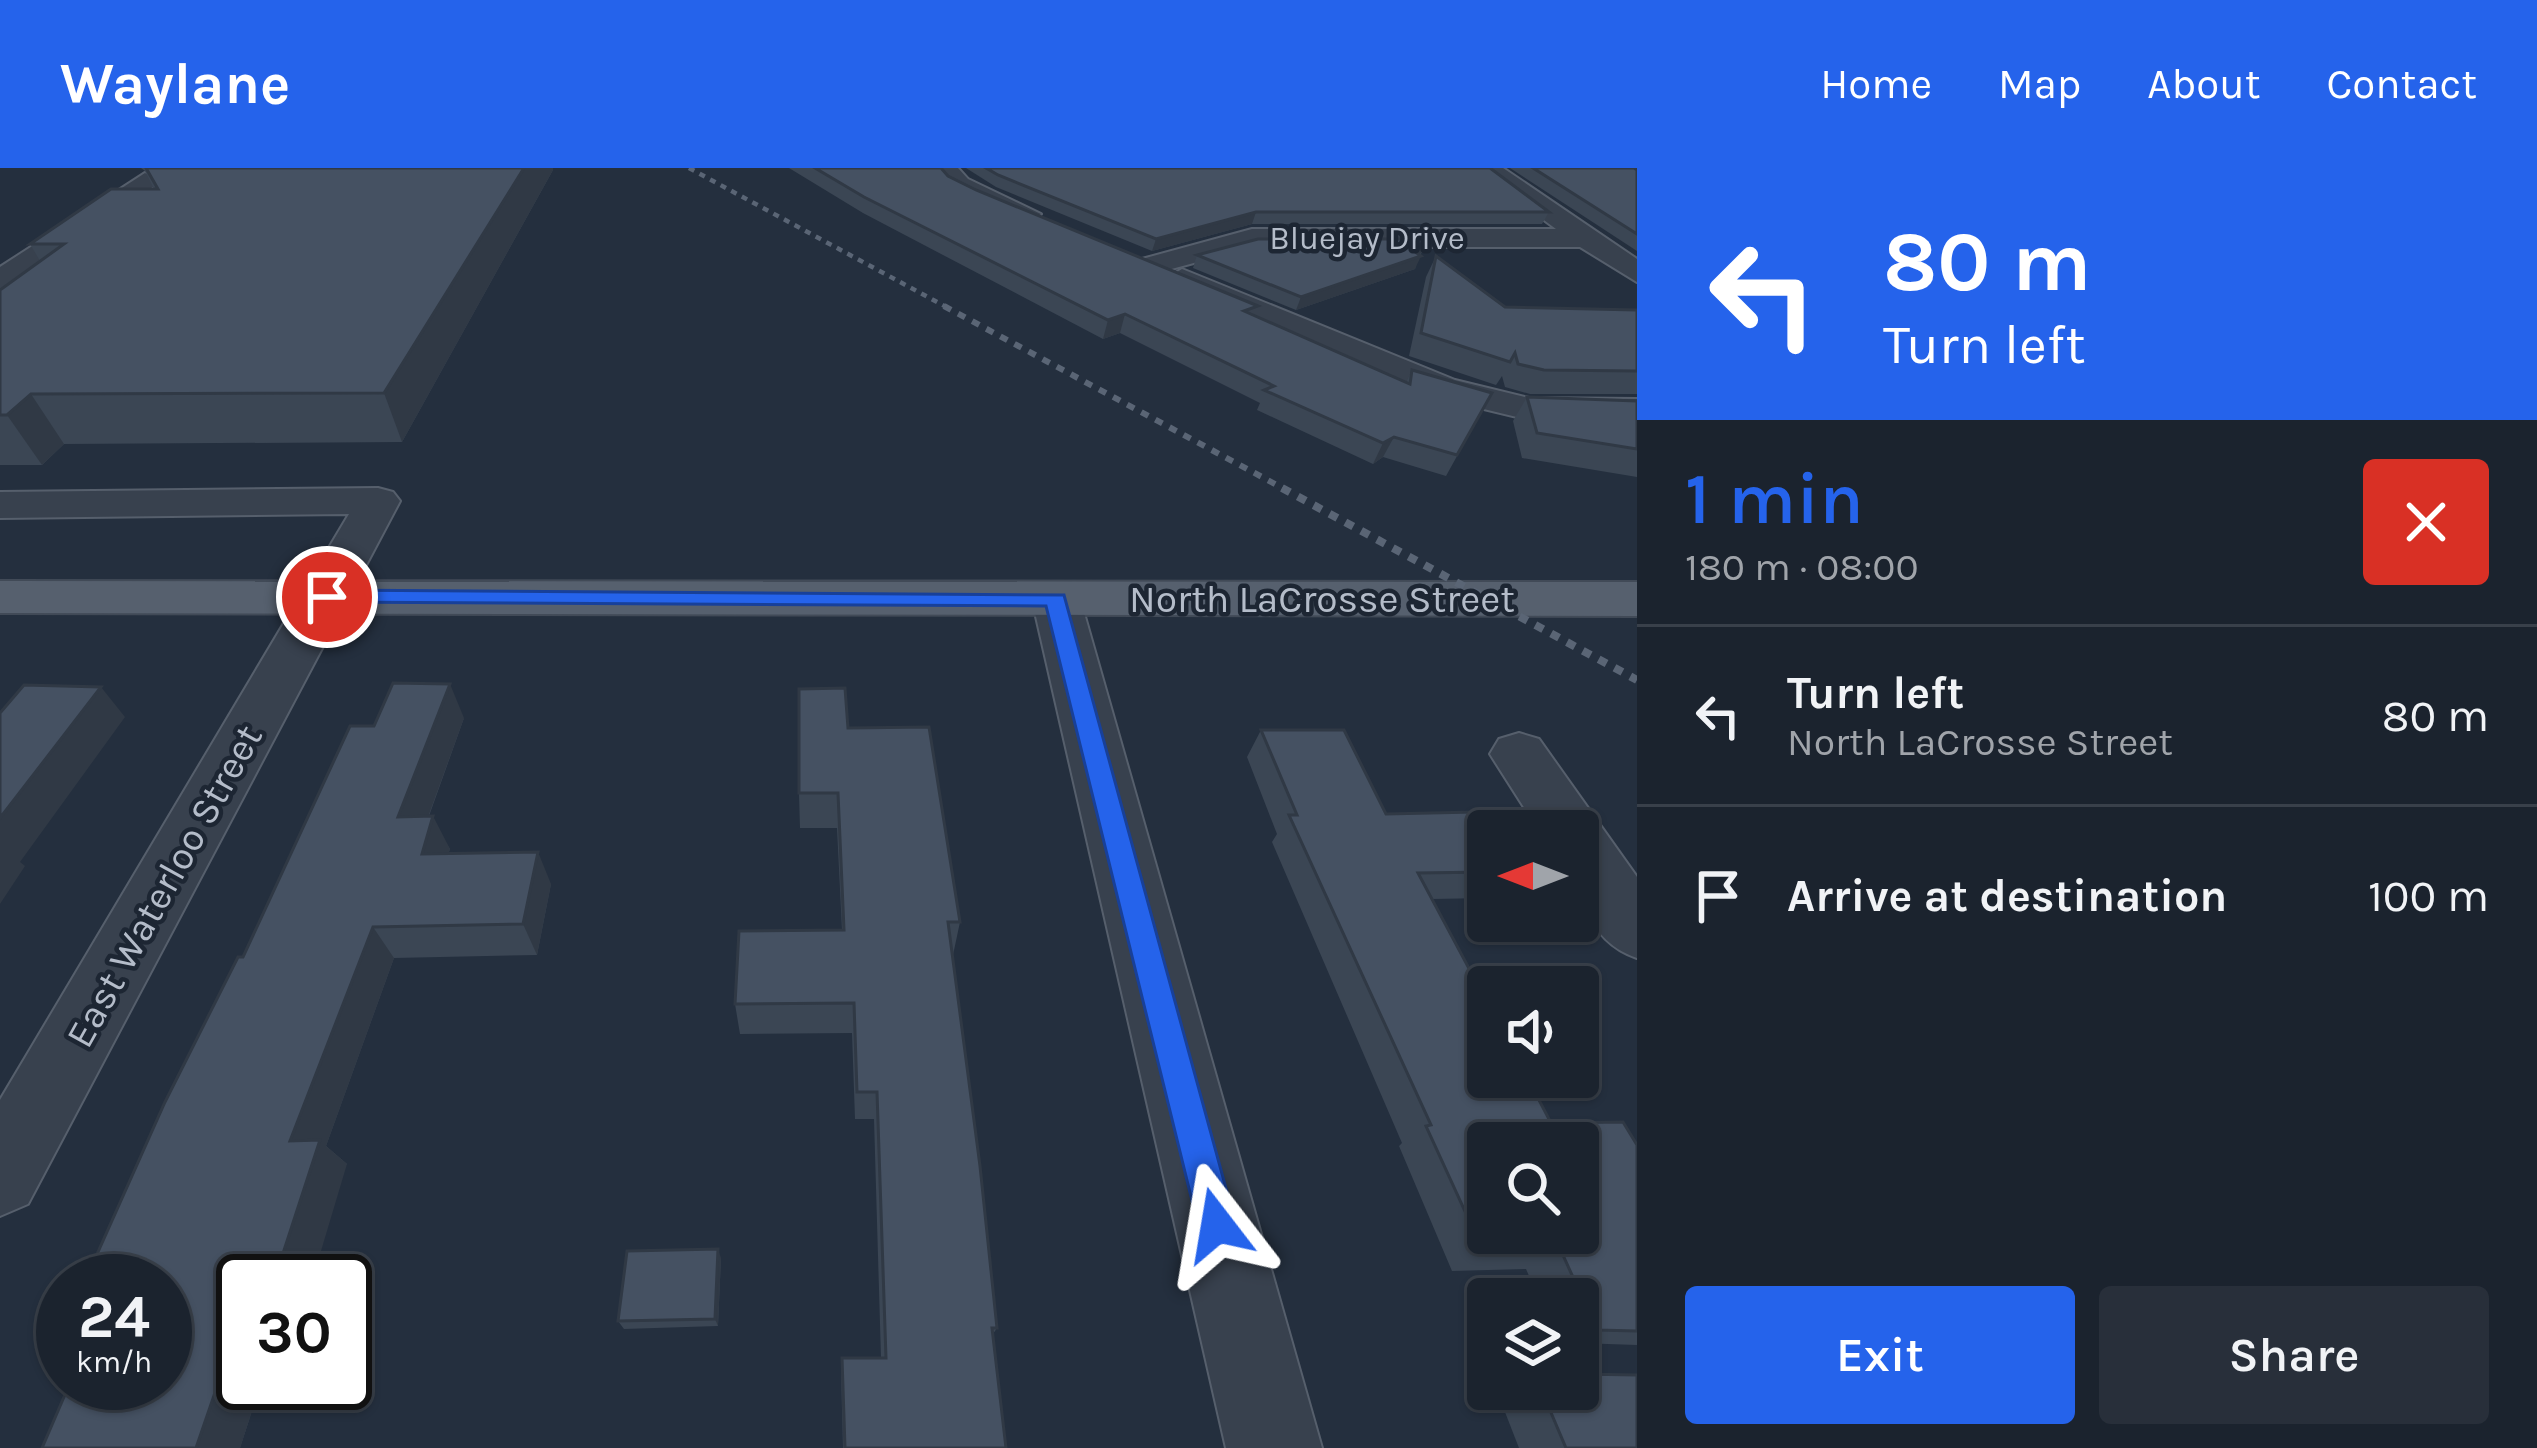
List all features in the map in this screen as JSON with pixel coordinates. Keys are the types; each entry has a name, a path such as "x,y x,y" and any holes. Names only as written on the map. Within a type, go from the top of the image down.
{"main road":[{"name":"North LaCrosse Street","path":"0,597 1637,599"}],"street":[{"path":"944,168 972,190 1048,223"},
{"path":"1486,168 1637,273"},
{"path":"0,280 145,181"},
{"name":"Bluejay Drive","path":"1586,238 1252,238 1142,261 1443,388 1528,409 1637,410"},
{"name":"East Waterloo Street","path":"0,505 378,502 0,1176"},
{"path":"1056,599 1274,1448"},
{"path":"1519,754 1557,810"},
{"path":"1599,873 1637,930"}],"building":[{"path":"146,168 524,168 384,393 31,394 7,415 0,415 0,290 64,244 30,244 111,189 158,189"},
{"path":"815,168 941,168 976,190 1258,306 1244,311 1410,384 1412,370 1492,393 1457,455 1394,437 1383,443 1264,390 1274,386 1125,314 1108,320"},
{"path":"986,168 1490,168 1549,212 1256,212 1156,239"},
{"path":"1533,168 1634,168 1637,234"},
{"path":"1258,239 1430,239 1411,249 1421,256 1301,297 1197,255"},
{"path":"1436,256 1505,307 1637,310 1637,371 1544,370 1518,364 1515,353 1510,362 1421,333"},
{"path":"1527,397 1637,401 1637,449 1537,433"},
{"path":"393,683 450,684 398,817 433,816 422,854 538,852 523,924 373,927 290,1141 320,1140 283,1254 216,1254 216,1390 196,1448 42,1448 58,1410 192,1410 192,1254 97,1254 165,1102 238,957 243,957 350,726 374,726"},
{"path":"24,685 101,687 0,818 0,713"},
{"path":"845,688 848,728 929,727 960,922 948,922 980,1166 1006,1448 845,1448 842,1358 886,1358 877,1092 857,1092 854,1003 735,1004 739,931 844,930 838,793 799,793 799,689"},
{"path":"1261,730 1344,730 1386,814 1467,812 1467,872 1418,873 1468,966 1467,1098 1538,1098 1550,1122 1467,1122 1467,1216 1426,1126 1431,1125 1289,815 1297,815"},
{"path":"1599,1122 1623,1122 1637,1145 1637,1331 1599,1330 1599,1278 1573,1278 1562,1254 1599,1254"},
{"path":"718,1249 715,1319 618,1321 627,1251"},
{"path":"1599,1374 1637,1375 1637,1448 1566,1448 1550,1410 1599,1410"}],"railway":[{"path":"689,168 950,309"},
{"path":"944,306 1288,491"},
{"path":"1282,488 1637,680"}],"route":[{"path":"327,597 1056,599 1217,1225"}]}
